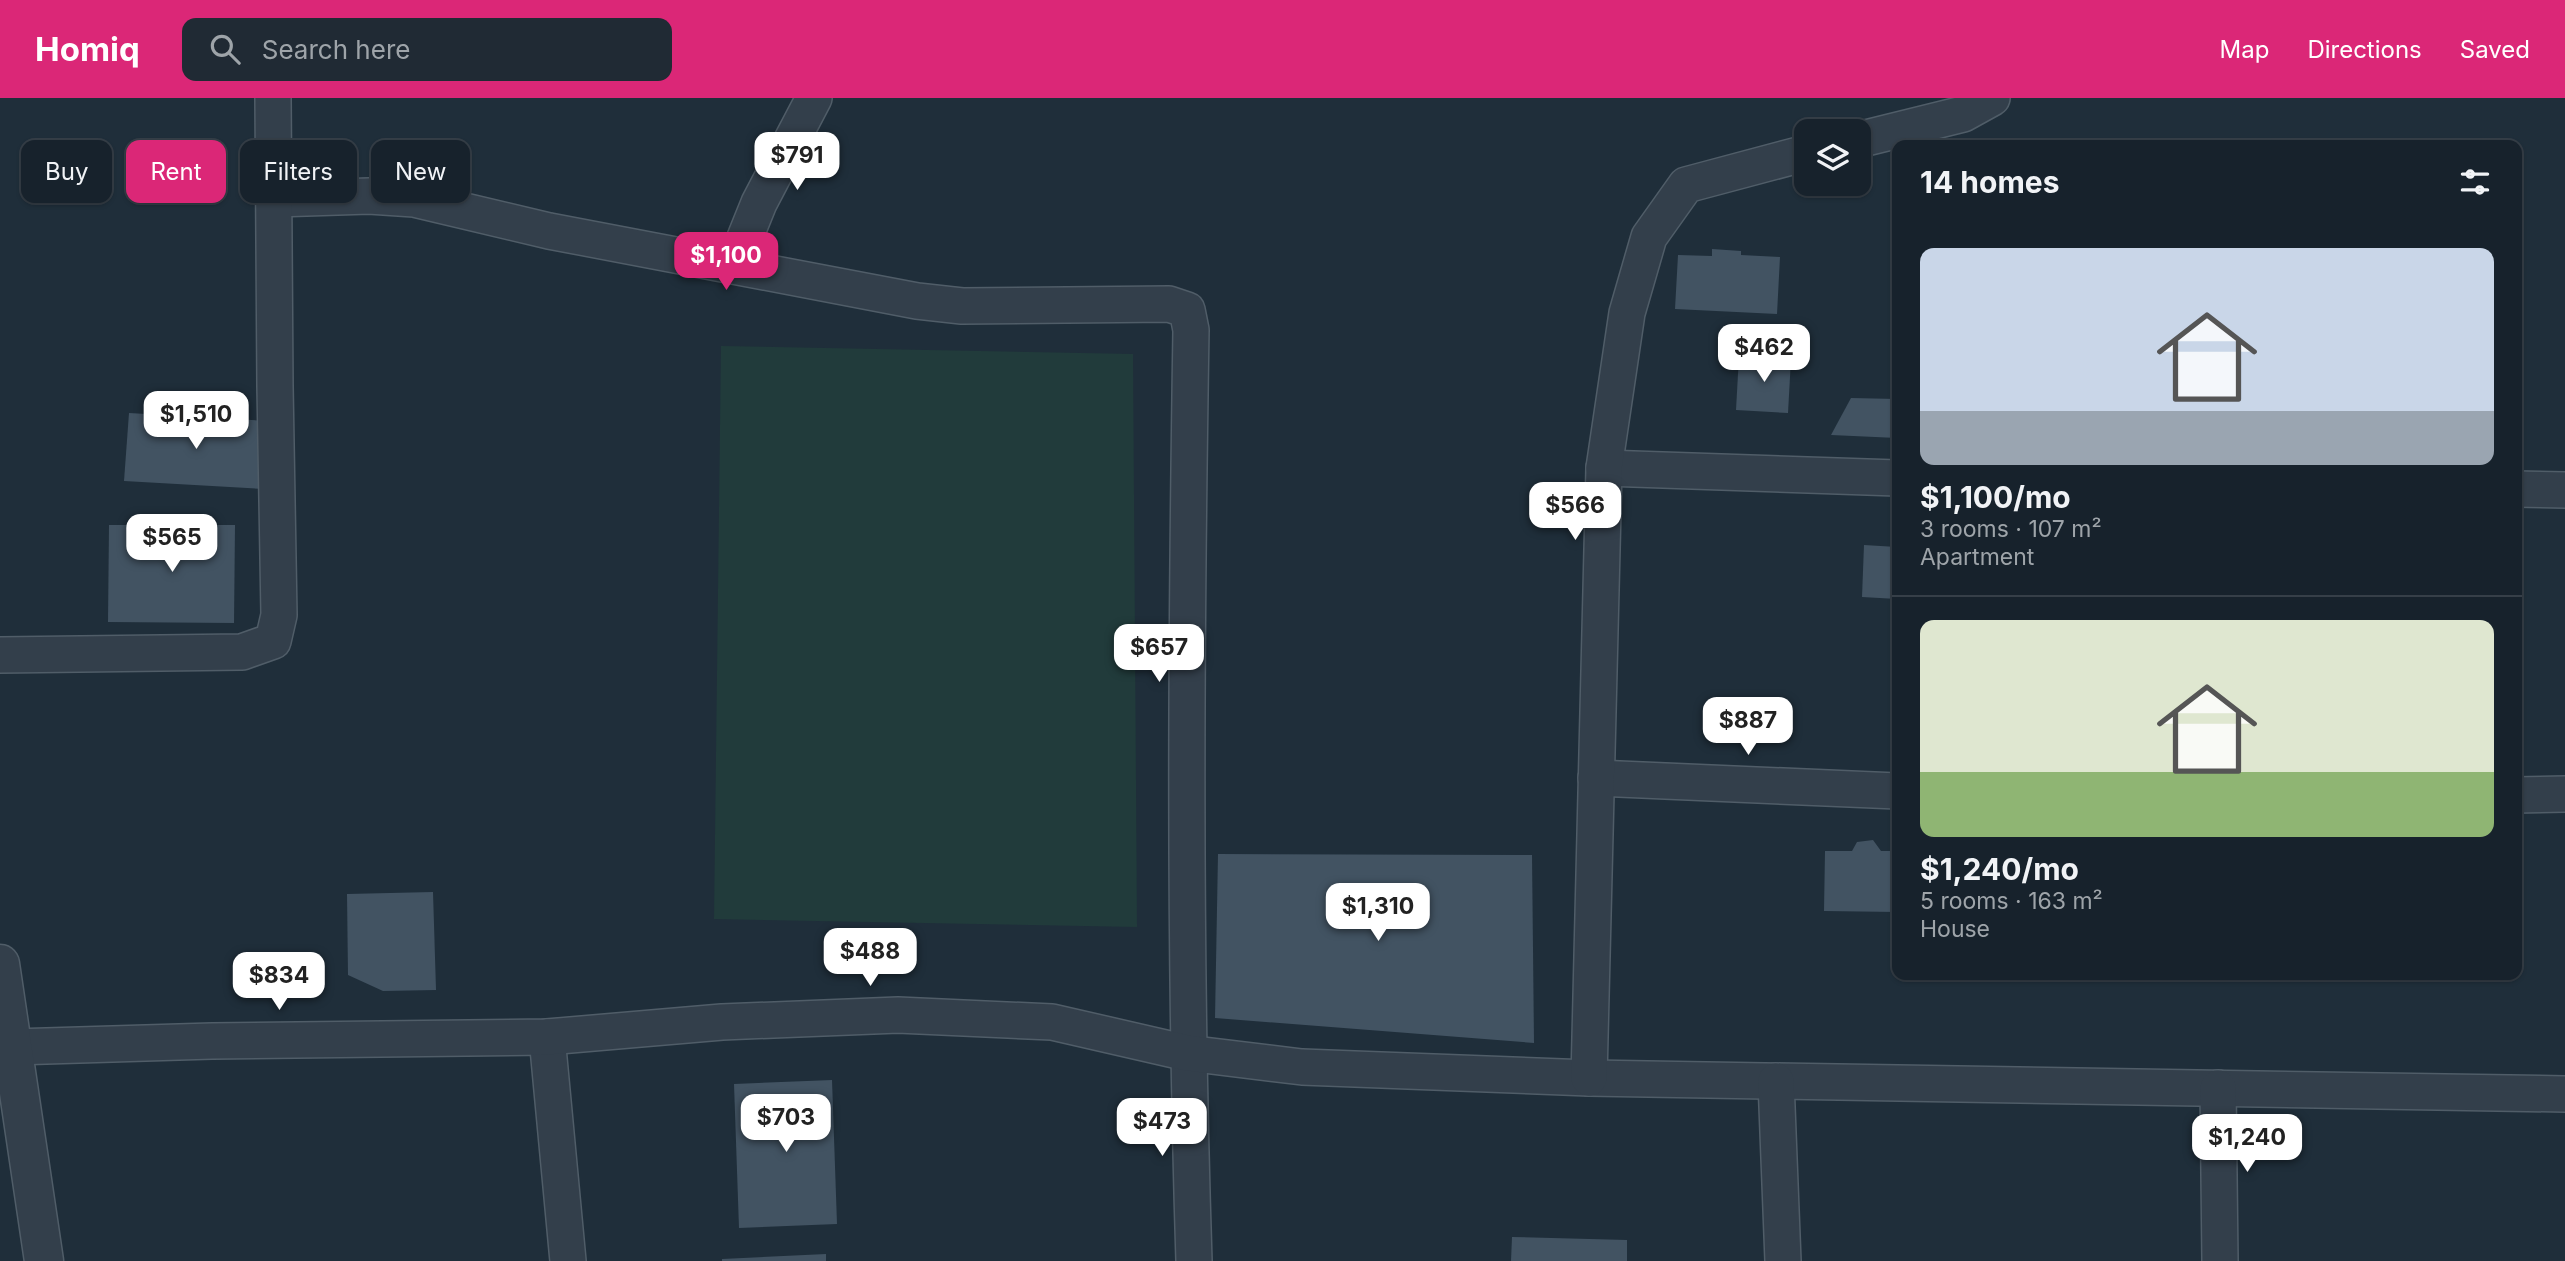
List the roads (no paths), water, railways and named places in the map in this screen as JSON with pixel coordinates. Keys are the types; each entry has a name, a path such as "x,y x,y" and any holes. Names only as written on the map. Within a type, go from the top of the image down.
{"street":[{"path":"273,98 274,140"},
{"path":"734,265 760,203 814,98"},
{"path":"1871,137 1963,114 1992,98"},
{"path":"1589,1077 1604,468 1627,313 1649,237 1686,185 1794,156"},
{"path":"357,196 414,199 549,231 917,301 962,306 1169,304 1187,310 1191,330 1187,597 1187,1053 1194,1261"},
{"path":"0,655 242,652 274,641 279,615 275,203"},
{"path":"1604,468 1892,478"},
{"path":"2522,489 2565,490"},
{"path":"1596,778 1892,791"},
{"path":"2522,795 2565,794"},
{"path":"0,964 44,1261"},
{"path":"13,1047 239,1040 547,1038 722,1022 898,1015 1052,1022 1187,1053 1302,1067 1776,1081 2565,1094"},
{"path":"547,1038 568,1261"},
{"path":"1776,1081 1783,1261"},
{"path":"2218,1088 2220,1261"}]}
